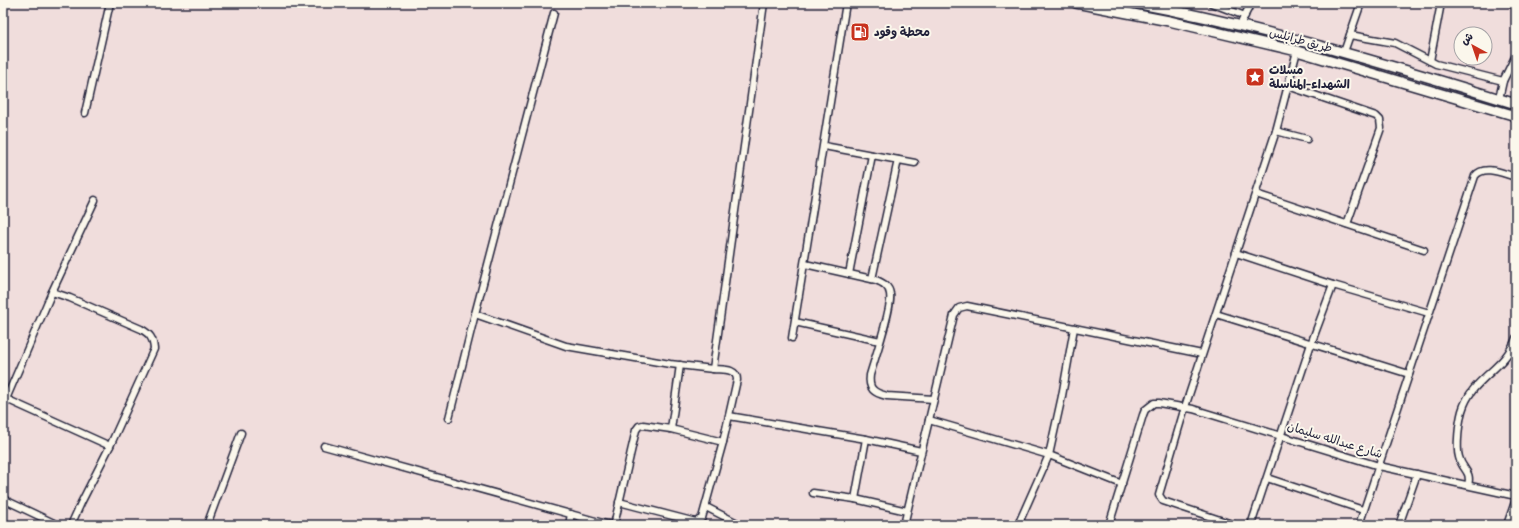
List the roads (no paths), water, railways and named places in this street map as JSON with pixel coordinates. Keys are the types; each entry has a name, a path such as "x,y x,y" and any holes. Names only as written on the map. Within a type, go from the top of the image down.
{"highway":[{"name":"طريق طرابلس","path":"1076,3 1169,21 1297,51 1516,116"},
{"path":"1135,3 1240,25 1344,52 1516,104"}],"street":[{"path":"85,113 110,3"},
{"path":"713,369 764,3"},
{"path":"792,338 846,3"},
{"path":"1211,3 1245,16"},
{"path":"1240,25 1251,3"},
{"path":"1344,52 1361,3"},
{"path":"1430,61 1441,3"},
{"path":"1511,3 1516,6"},
{"path":"449,418 554,14"},
{"path":"1350,35 1395,43 1430,61 1503,81"},
{"path":"1235,525 1164,502 1160,499 1160,494 1185,407 1276,131 1297,51"},
{"path":"1499,99 1503,81 1516,55"},
{"path":"1288,86 1376,116 1380,120 1381,128 1347,224"},
{"path":"1276,131 1307,139"},
{"path":"824,146 915,163"},
{"path":"849,274 872,155"},
{"path":"872,279 898,160"},
{"path":"1359,525 1475,176 1479,171 1485,170 1516,177"},
{"path":"1256,194 1424,250"},
{"path":"95,200 4,398 110,446"},
{"path":"1236,253 1430,313"},
{"path":"804,264 872,279 883,283 888,288 891,301 869,382 874,391 879,394 887,396 934,399"},
{"path":"1251,525 1282,436 1311,344 1333,284"},
{"path":"52,292 70,298 150,334 153,340 154,349 110,446 71,525"},
{"path":"904,525 954,315 959,308 966,306 1202,354"},
{"path":"475,314 566,346 680,365 731,371 734,373 737,378 729,416 702,518 696,522 619,502"},
{"path":"1216,314 1409,374"},
{"path":"795,322 880,341"},
{"path":"1018,525 1049,455 1062,396 1074,328"},
{"path":"1468,485 1469,474 1460,460 1458,452 1462,411 1476,386 1504,360 1512,348 1516,338"},
{"path":"671,429 680,365"},
{"name":"شارع عبدالله سليمان","path":"1122,484 1143,415 1149,406 1159,403 1204,411 1379,466 1468,485 1516,498"},
{"path":"729,416 866,439 921,451"},
{"path":"929,420 1049,455 1122,484 1109,525"},
{"path":"614,525 637,428 644,425 671,429 723,442"},
{"path":"207,525 241,433"},
{"path":"855,499 866,439"},
{"path":"324,446 610,525"},
{"path":"1399,525 1417,474"},
{"path":"1267,478 1363,510"},
{"path":"813,493 855,499 907,511"},
{"path":"1507,525 1516,498"},
{"path":"3,499 58,525"},
{"path":"706,507 740,525"},
{"path":"569,525 571,514"},
{"path":"726,525 728,518"}],"place":[{"name":"محطة وقود","path":"860,32"},
{"name":"مسلات الشهداء-المناسلة","path":"1255,77"}]}
